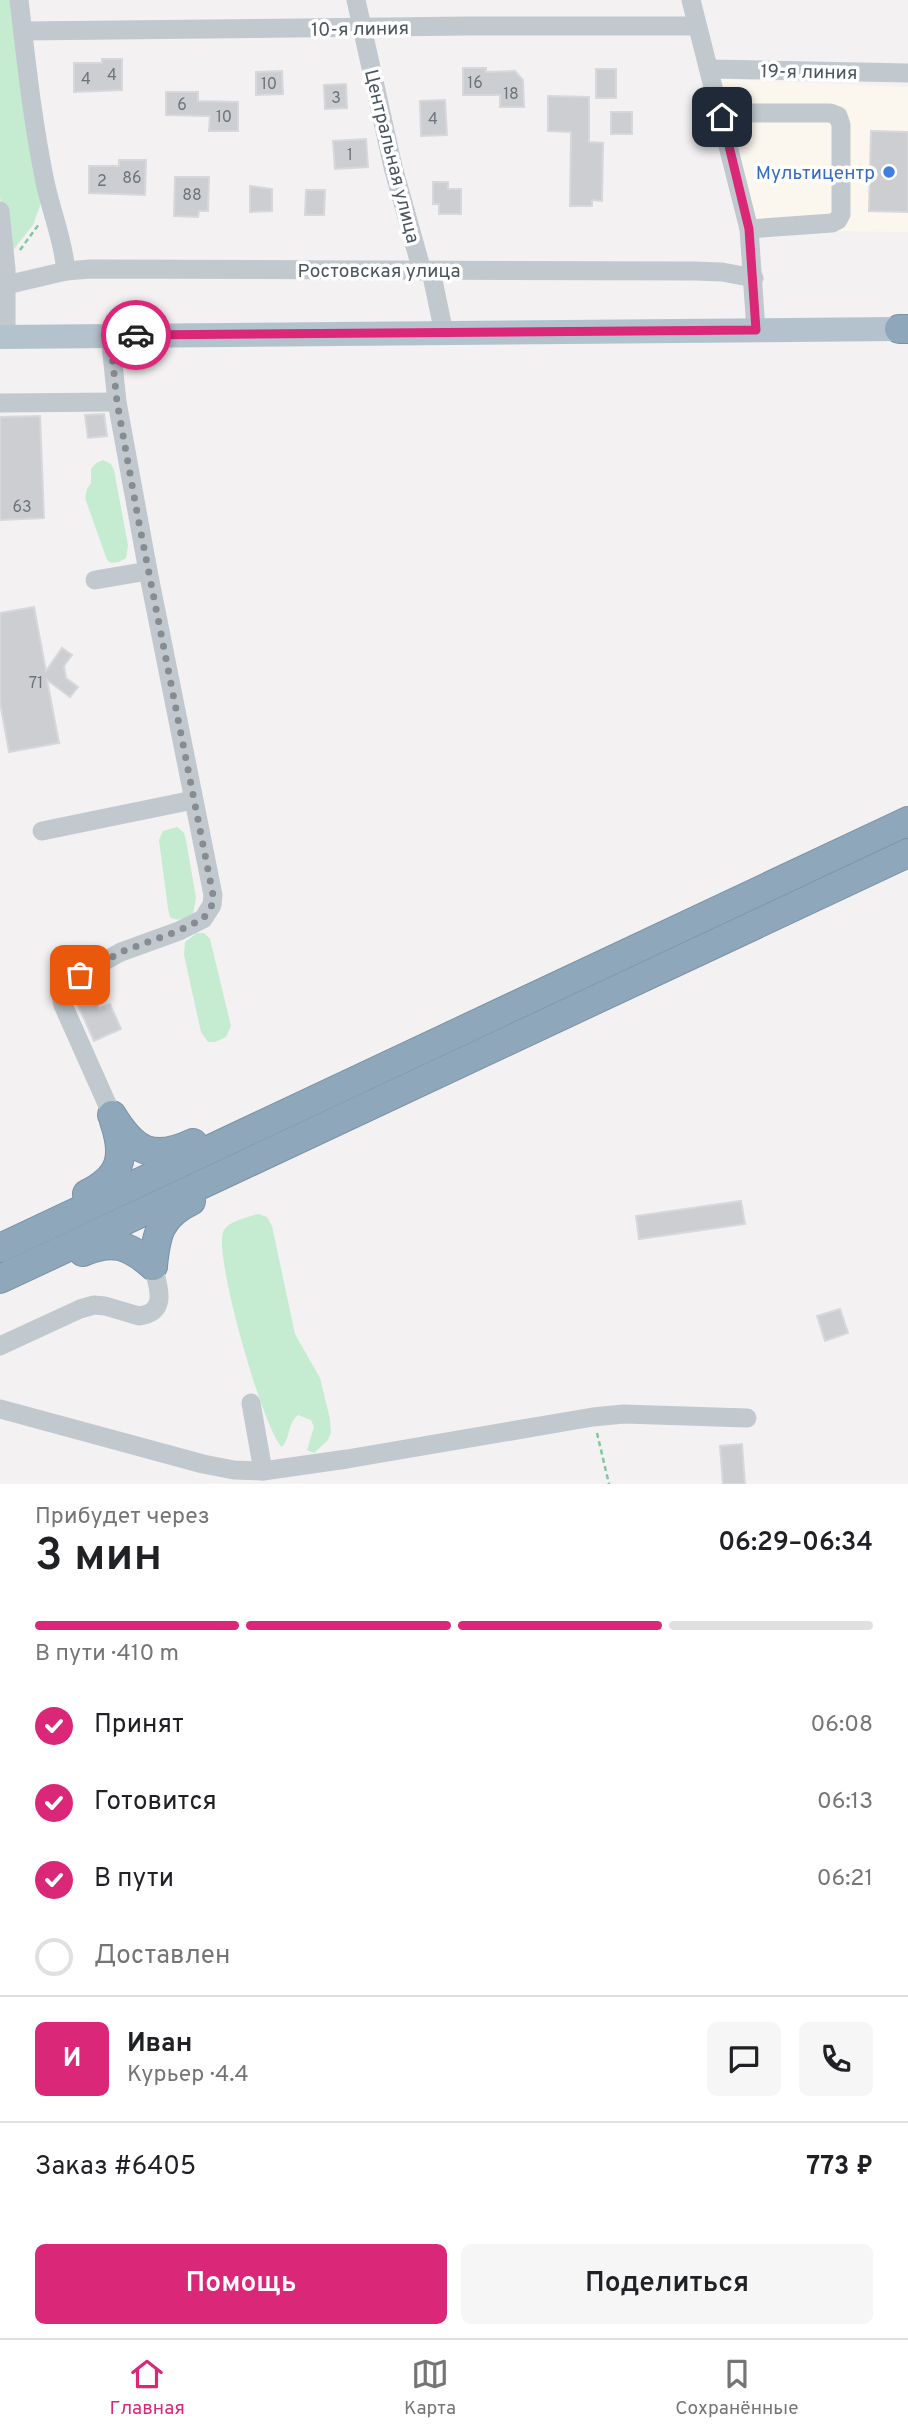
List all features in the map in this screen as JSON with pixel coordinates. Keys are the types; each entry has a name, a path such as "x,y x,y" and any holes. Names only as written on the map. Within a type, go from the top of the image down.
{"highway":[{"path":"0,1248 908,821"},
{"path":"0,1279 908,853"},
{"path":"112,1115 124,1135 139,1148 157,1153 182,1148 373,1059 516,1005"},
{"path":"0,1291 100,1246 120,1245 153,1266 156,1239 166,1218 175,1210 425,1093 572,1011"},
{"path":"0,1235 97,1189 115,1175 120,1159 120,1138 112,1115"}],"main road":[{"path":"3,337 905,329"}],"street":[{"path":"19,0 35,131 66,271"},
{"name":"Центральная улица","path":"356,0 393,167 444,333"},
{"path":"691,0 749,229 756,330"},
{"name":"10-я линия","path":"23,31 697,26"},
{"name":"19-я линия","path":"709,69 908,73"},
{"path":"722,117 751,113 830,113 838,117 841,125 841,214 838,220 832,223 749,229"},
{"path":"0,211 4,272 3,337"},
{"name":"Ростовская улица","path":"4,272 103,268 695,271 722,272 754,278"},
{"path":"110,335 117,402 148,571 213,895 209,912 203,919 121,952 70,980 63,987 63,1005 112,1115"},
{"path":"0,403 117,402"},
{"path":"95,580 148,571"},
{"path":"42,831 193,800"},
{"path":"0,1346 94,1305 139,1316 147,1315 159,1303 161,1297 153,1266"},
{"path":"251,1403 263,1471"},
{"path":"0,1409 203,1464 234,1470 263,1471 593,1417 647,1413 747,1418"}],"path":[{"path":"4,272 34,232 49,202"},
{"path":"593,1417 609,1484"}],"shaded area":[{"path":"720,79 908,87 908,232 755,230"}],"green space":[{"path":"0,0 13,0 41,203 33,225 14,249 9,248 0,197"},
{"path":"103,460 111,464 114,470 128,545 126,558 111,563 107,560 85,498 91,483 91,469"},
{"path":"177,827 184,833 186,840 196,898 193,914 179,920 170,917 168,909 159,840 163,831"},
{"path":"197,933 204,933 210,939 231,1026 226,1037 215,1042 208,1042 201,1032 184,955 185,942"},
{"path":"258,1214 267,1217 272,1226 295,1334 320,1378 330,1419 331,1432 328,1440 314,1453 307,1450 314,1427 311,1420 298,1415 292,1422 282,1447 274,1434 252,1377 232,1303 222,1244 224,1230 235,1222"}],"building":[{"path":"102,59 122,59 122,90 74,92 74,63 102,63"},
{"path":"463,68 486,68 486,72 515,71 523,80 524,107 500,107 500,95 463,95"},
{"path":"596,69 616,69 616,98 596,98"},
{"path":"282,71 283,94 256,95 256,72"},
{"path":"346,84 347,108 325,109 324,85"},
{"path":"166,92 198,92 198,101 238,102 238,131 209,131 210,116 166,115"},
{"path":"548,96 589,97 589,142 603,143 602,201 592,200 592,206 570,206 571,132 548,131"},
{"path":"445,100 447,135 421,136 420,101"},
{"path":"611,112 632,112 632,134 611,134"},
{"name":"Мультицентр","path":"871,131 908,132 908,212 869,211"},
{"path":"366,139 368,167 335,169 333,141"},
{"path":"119,160 146,160 145,195 89,193 89,166 119,166"},
{"path":"175,177 209,177 208,211 199,211 198,217 174,216"},
{"path":"433,182 448,182 448,189 461,189 461,214 439,214 439,204 433,204"},
{"path":"250,186 272,189 272,211 250,212"},
{"path":"306,190 325,190 324,215 305,215"},
{"path":"104,414 107,436 88,438 85,415"},
{"path":"40,416 44,518 0,520 0,417"},
{"path":"34,607 46,671 62,648 72,655 64,666 66,678 78,687 70,697 47,680 59,743 9,752 0,702 0,613"},
{"path":"93,996 99,1009 110,1004 121,1029 94,1041 77,1003"},
{"path":"741,1201 745,1224 639,1239 636,1216"},
{"path":"840,1309 848,1333 825,1341 817,1316"},
{"path":"742,1444 745,1484 723,1484 720,1446"}],"way so far":[{"path":"80,975 121,952 203,919 212,905 213,895 117,402 110,335 136,335"}],"place":[{"name":"Мультицентр","path":"889,172"}],"route":[{"path":"136,335 756,330 749,229 722,117"}]}
